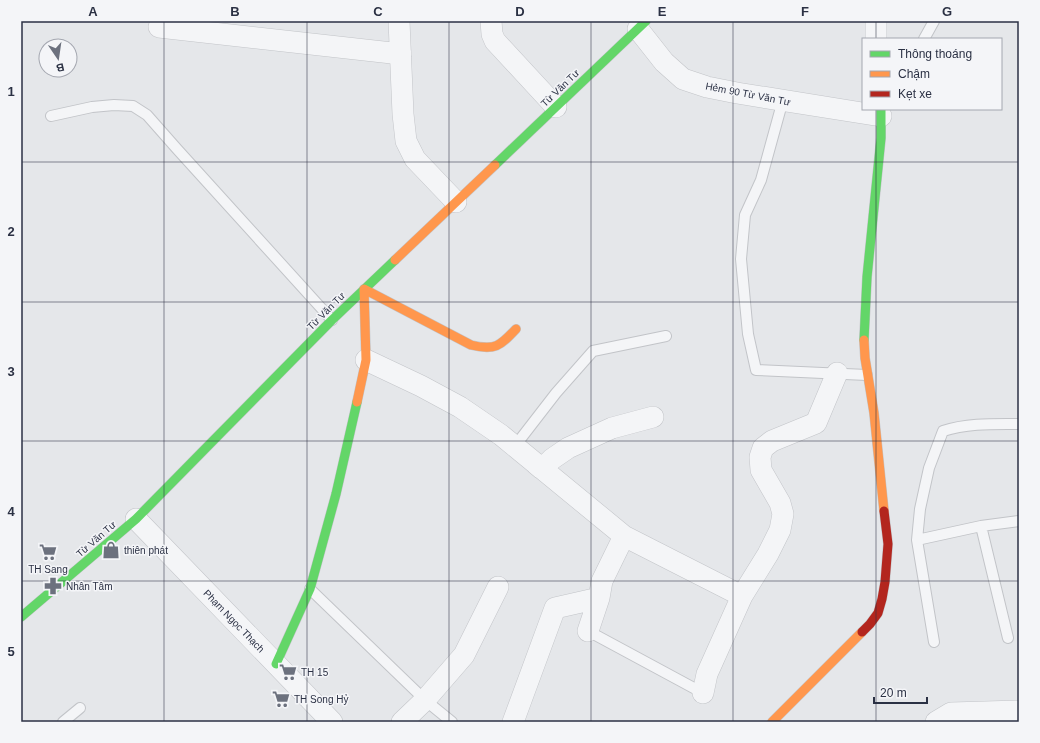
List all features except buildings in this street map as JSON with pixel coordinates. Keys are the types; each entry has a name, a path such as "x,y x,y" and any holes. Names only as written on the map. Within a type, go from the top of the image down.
{"street":[{"path":"399,21 403,114 406,141 415,159 456,202"},
{"path":"491,21 492,34 495,41 556,107"},
{"path":"876,21 876,38"},
{"name":"Từ Văn Tư","path":"21,617 136,519 332,320 642,25"},
{"name":"Hẻm 90 Từ Văn Tư","path":"642,25 664,62 683,79 707,87 737,93 862,109"},
{"path":"159,28 401,54"},
{"path":"772,722 870,624 878,613 882,599 888,544 876,434 865,358 865,309 881,138 882,111"},
{"path":"276,664 310,589 336,494 366,360 364,289 471,345 484,348 499,345 516,329"},
{"path":"366,360 421,386 460,407 515,446 624,536 742,596"},
{"path":"703,693 707,674 742,596 768,554 780,530 783,514 780,503 761,470 760,457 763,448 772,441 816,423 837,373"},
{"path":"542,469 552,459 568,448 612,428 653,416"},
{"name":"Phạm Ngọc Thạch","path":"136,519 332,722"},
{"path":"588,631 599,598 602,581 624,536"},
{"path":"402,722 425,700 464,655 498,586"},
{"path":"512,722 555,608 599,598"},
{"path":"936,722 951,713 1019,711"}],"lane":[{"path":"925,38 934,21"},
{"path":"783,100 761,180 745,215 741,259 748,334 756,370 867,374"},
{"path":"51,116 92,107 114,105 133,106 147,115 332,320"},
{"path":"515,446 556,393 593,351 666,336"},
{"path":"934,642 917,540 920,508 929,468 943,431 976,425 1019,424"},
{"path":"917,540 981,526 1019,521"},
{"path":"981,526 1008,638"},
{"path":"310,589 425,700 452,722"},
{"path":"588,631 703,693"},
{"path":"63,722 80,708"}],"traffic: fast":[{"path":"495,165 646,21"},
{"path":"864,340 867,277 881,138 881,110"},
{"path":"21,617 136,519 332,320 395,260"},
{"path":"276,664 310,589 336,494 357,402"}],"traffic: slow":[{"path":"395,260 495,165"},
{"path":"357,402 366,360 364,289 471,345 479,347 496,346 506,340 516,329"},
{"path":"864,340 865,358 874,413 884,511"},
{"path":"772,722 862,632"}],"traffic: jam":[{"path":"862,632 878,613 882,599 888,544 884,511"}],"place":[{"name":"thiên phát","path":"111,550"},
{"name":"TH Sang","path":"48,552"},
{"name":"Nhân Tâm","path":"53,586"},
{"name":"TH 15","path":"288,672"},
{"name":"TH Song Hỷ","path":"281,699"}]}
